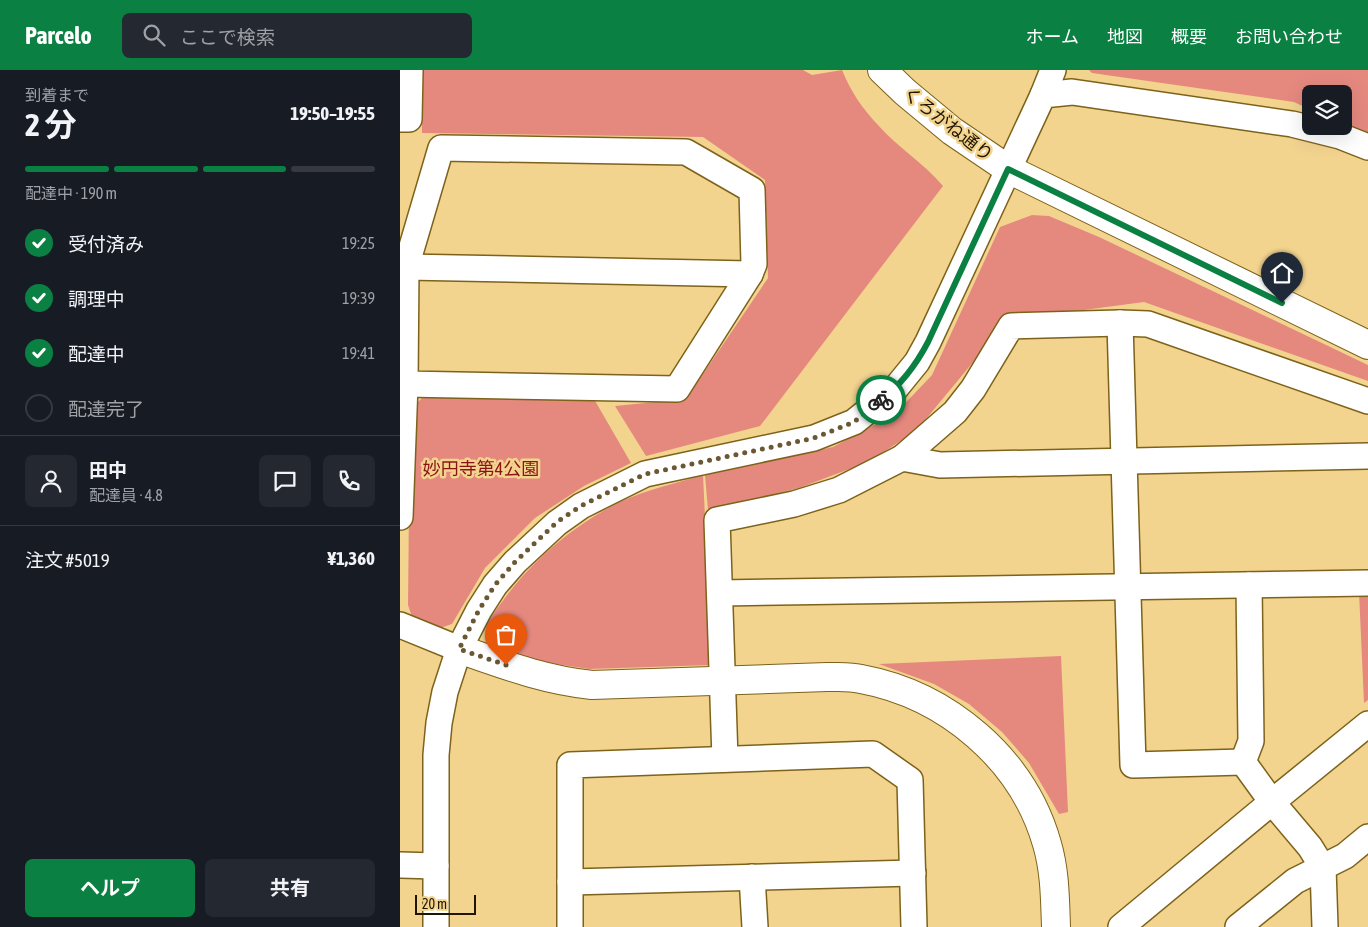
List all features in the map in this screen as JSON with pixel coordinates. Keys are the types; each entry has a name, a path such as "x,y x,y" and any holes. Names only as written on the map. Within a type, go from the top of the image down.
{"street":[{"path":"400,119 409,119 410,70"},
{"name":"くろがね通り","path":"882,70 952,131 1008,169 1368,345"},
{"path":"436,927 436,755 439,722 445,692 459,649 479,610 495,585 515,562 557,522 581,506 645,474 814,438 854,422 896,389 917,362 928,342 1053,70"},
{"path":"1043,95 1072,92 1292,124 1340,136 1368,147"},
{"path":"400,517 402,384 406,267 441,148 686,152 752,190 754,264 750,274 677,389 402,384"},
{"path":"406,267 750,274"},
{"path":"1120,323 1134,765 1243,762"},
{"path":"725,758 717,520 794,504 839,490 902,458 955,412 973,389 1011,326 1148,324 1368,401"},
{"path":"902,458 940,465 1368,456"},
{"path":"720,594 1368,583"},
{"path":"1243,762 1251,741 1249,585"},
{"path":"400,625 459,649 535,675 566,682 592,685 827,676 860,678 894,687 926,700 983,740 1007,765 1023,789 1037,816 1047,844 1053,871 1056,927"},
{"path":"1121,927 1368,724"},
{"path":"570,927 570,765 873,754 910,780 914,927"},
{"path":"1243,762 1272,802 1310,847 1323,868 1325,927"},
{"path":"1238,927 1295,881 1345,856 1368,836"},
{"path":"400,865 436,866"},
{"path":"570,882 913,873"},
{"path":"752,877 755,927"}],"green space":[{"path":"422,70 803,70 812,75 842,70 853,93 872,119 943,186 760,426 646,456 615,406 686,399 768,278 765,180 703,137 422,133"},
{"path":"1089,70 1368,70 1368,134 1352,127 1352,85 1302,85 1302,106 1294,102 1092,73"},
{"path":"1032,215 1049,216 1099,237 1368,365 1368,381 1144,302 1008,320 916,431 868,462 799,488 708,510 705,475 833,447 895,414 932,375 1000,227"},
{"name":"妙円寺第4公園","path":"423,397 594,399 631,463 584,486 535,518 485,568 452,624 440,628 413,620 408,605 410,410"},
{"path":"703,475 712,665 589,669 536,661 486,642 487,625 495,611 540,558 570,533 586,521 620,502 651,490"},
{"path":"1359,592 1368,592 1368,700 1364,703"},
{"path":"1061,656 1068,812 1059,814 1029,763 1002,732 969,704 934,684 879,664"}],"way so far":[{"path":"506,665 459,649 479,610 495,585 515,562 557,522 581,506 645,474 814,438 854,422 881,400"}],"route":[{"path":"881,400 896,389 917,362 928,342 1008,169 1282,303"}]}
